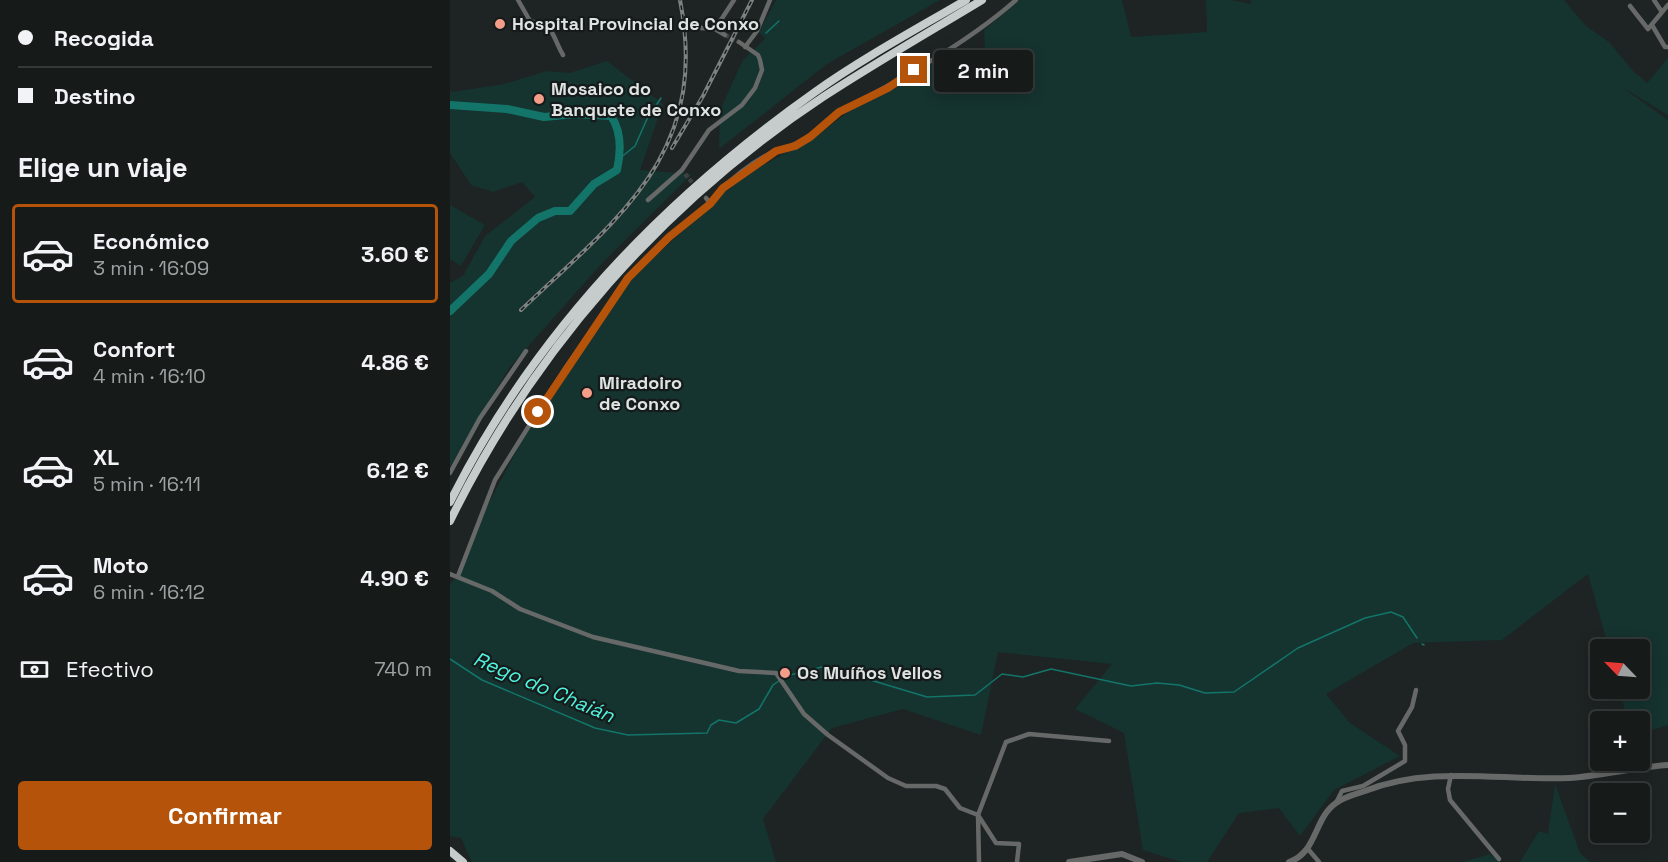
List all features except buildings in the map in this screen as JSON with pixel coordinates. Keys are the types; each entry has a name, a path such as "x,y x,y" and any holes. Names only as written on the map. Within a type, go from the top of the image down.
{"highway":[{"path":"450,502 491,423 524,374 594,287 673,205 746,142 817,91 966,0"},
{"path":"450,521 476,468 533,378 601,292 660,230 752,148 822,98 982,0"},
{"path":"450,850 463,862"},
{"path":"450,857 456,862"}],"street":[{"path":"518,0 530,21 544,24 552,30 563,55"},
{"path":"716,29 734,0"},
{"path":"746,48 757,32 771,0"},
{"path":"1016,0 888,88 839,112 810,137 795,146 776,151 749,168 723,188 710,204 636,268 566,368 495,480 454,575 492,591 520,609 593,637 739,671 772,672 782,678 804,714 828,735 888,778 906,786 942,787 960,808 978,814 996,843 1020,845 1017,862"},
{"path":"1654,0 1662,12"},
{"path":"1629,6 1648,29 1668,7"},
{"path":"695,22 701,28 716,29 725,35"},
{"path":"1652,25 1665,47 1668,47"},
{"path":"648,200 683,172 709,130 742,105 755,88 762,70 758,55 739,42"},
{"path":"706,198 710,204"},
{"path":"450,473 480,418 526,351"},
{"path":"1290,862 1297,861 1308,849 1324,816 1342,791 1363,786 1405,761 1405,746 1398,731 1412,707 1416,690"},
{"path":"979,862 978,814 1004,747 1013,738 1029,734 1109,741"},
{"path":"1336,802 1377,786 1451,775 1569,778 1668,765"},
{"path":"1451,775 1448,789 1450,800 1499,859"},
{"path":"1308,849 1319,862"},
{"path":"1069,862 1122,854 1142,862"}],"green space":[{"path":"776,0 940,0 827,64 719,149 720,110 743,60 765,39 759,32"},
{"path":"1020,0 1122,0 1131,37 1207,32 1206,0 1231,0 1251,4 1251,0 1564,0 1586,26 1609,42 1632,70 1647,83 1668,58 1668,115 1622,87 1668,120 1668,725 1650,731 1650,711 1625,711 1622,699 1650,699 1650,639 1606,639 1588,574 1502,640 1413,643 1326,694 1350,723 1400,756 1334,790 1300,836 1279,808 1239,813 1207,862 1181,862 1143,850 1124,733 1075,709 1112,664 998,652 981,735 903,709 832,728 763,819 776,862 472,862 461,838 450,836 450,584 461,573 482,516 530,425 631,279 740,178 818,135 849,111 894,87 951,50 965,85 986,85 984,30"},
{"path":"607,61 663,104 640,170 692,174 604,261 509,368 450,467 450,283 463,276 485,236 535,197 522,182 493,192 471,185 450,153 450,90 452,92 504,84 547,71 569,73"},
{"path":"450,205 485,225 461,266 450,259"},
{"path":"1555,784 1580,853 1590,862 1520,862 1539,831 1548,834"},
{"path":"1490,854 1500,862 1463,862"}],"waterway":[{"path":"766,33 779,21"},
{"path":"619,159 635,146 647,119 661,98"},
{"path":"450,105 507,109 544,117 575,114 611,116 619,135 620,149 617,170 594,184 570,211 555,211 538,218 511,241 489,274 450,311"},
{"name":"Rego do Chaián","path":"450,659 482,680 595,728 628,735 707,733 711,725 719,720 736,723 759,709 773,685 786,676 822,667 846,678 857,676 927,697 975,695 1002,674 1023,677 1051,669 1131,686 1157,683 1179,685 1205,693 1234,692 1298,648 1365,618 1391,612 1403,617 1417,638"}],"tunnel":[{"path":"725,35 739,42"},
{"path":"685,174 697,188"}],"railway":[{"path":"521,310 591,244 622,211 648,178 669,141 682,100 686,53 680,0"},
{"path":"672,148 703,96 752,0"}],"place":[{"name":"Hospital Provincial de Conxo","path":"500,24"},
{"name":"Mosaico do Banquete de Conxo","path":"539,99"},
{"name":"Miradoiro de Conxo","path":"587,393"},
{"name":"Os Muíños Vellos","path":"785,673"}],"route":[{"path":"538,412 628,278 669,237 710,204 723,188 749,168 776,151 795,146 826,126 839,112 888,88 914,70"}]}
